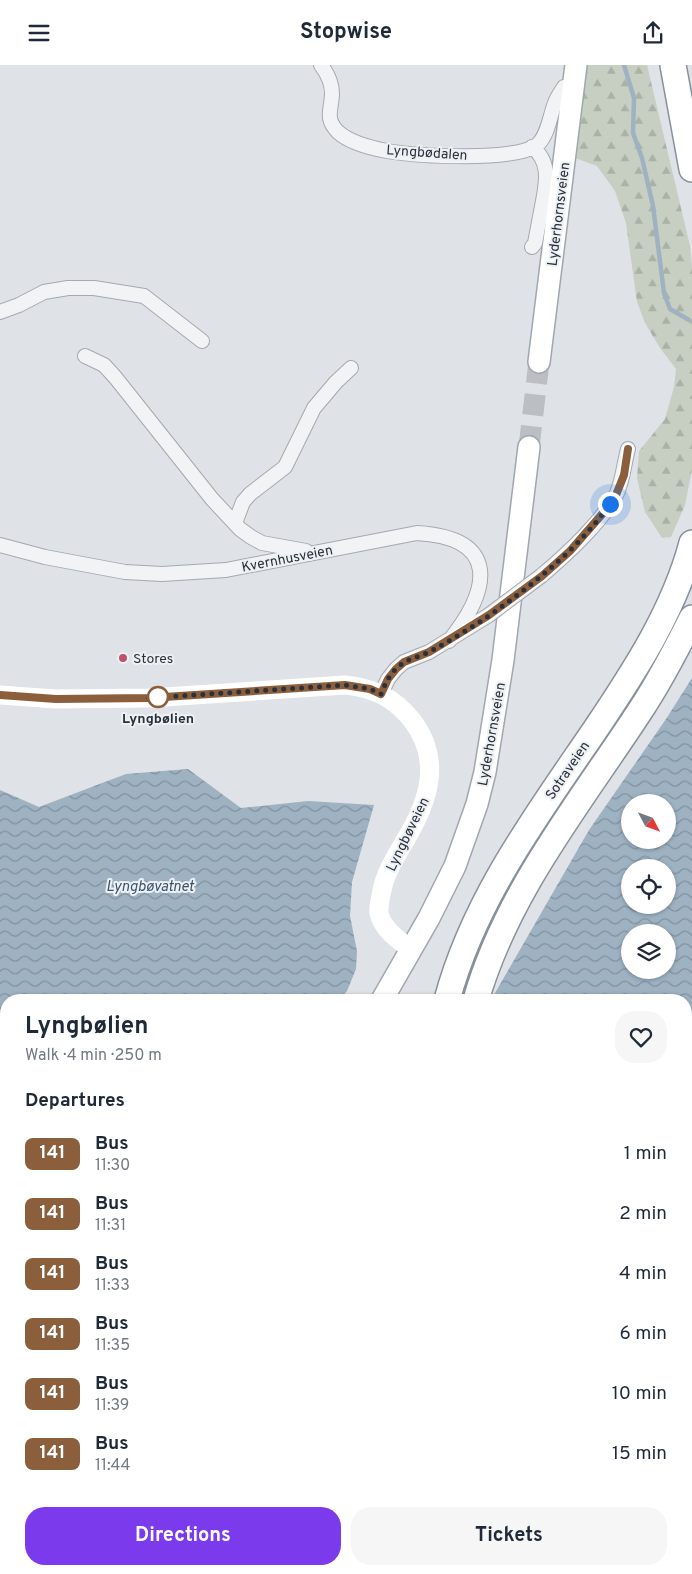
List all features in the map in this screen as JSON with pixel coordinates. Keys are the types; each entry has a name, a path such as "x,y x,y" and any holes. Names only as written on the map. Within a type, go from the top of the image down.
{"highway":[{"path":"672,65 692,169"},
{"name":"Sotraveien","path":"450,989 472,928 492,888 523,836 620,692 647,647 671,601 692,543"},
{"name":"Sotraveien","path":"478,994 498,940 544,853 641,709 670,662 692,618"}],"main road":[{"name":"Lyderhornsveien","path":"540,363 551,202 574,87 576,65"},
{"name":"Lyderhornsveien","path":"385,994 443,893 455,866 486,772 503,660 529,447"}],"street":[{"name":"Lyngbødalen","path":"321,65 326,72 332,92 330,122 339,133 356,142 388,151 446,155 491,156 524,151 532,147"},
{"path":"532,247 551,202 545,188 546,171 544,161 540,154 532,147 540,142 544,136 556,101 564,87 574,87"},
{"path":"0,312 44,292 68,288 100,289 144,296 202,341"},
{"path":"85,356 104,365 212,499 251,537 262,543 312,552"},
{"path":"235,523 250,494 284,467 314,408 336,382 351,369"},
{"path":"381,694 388,679 404,662 429,652 449,641 489,615 542,576 570,551 582,539 616,495 624,475 628,449"},
{"name":"Kvernhusveien","path":"0,545 45,557 125,572 162,573 226,570 416,533 436,534 455,540 471,551 480,566 481,581 477,598 470,613 449,641"},
{"name":"Lyngbøveien","path":"0,695 56,699 149,698 345,685 370,689 381,694 400,707 416,725 428,753 430,767 428,791 423,807 384,880 380,901 379,913 386,928 411,949"}],"green space":[{"path":"586,65 647,65 690,246 692,267 692,470 685,505 671,537 662,538 645,512 637,478 639,451 665,419 674,387 676,369 660,348 645,323 637,302 626,223 615,191 597,166 575,158"}],"water":[{"path":"692,678 692,994 494,994 589,830"},
{"name":"Lyngbøvatnet","path":"188,769 241,808 308,801 374,805 352,882 350,916 357,951 356,969 344,994 0,994 0,790 39,807 126,774"}],"waterway":[{"path":"624,65 634,98 633,133 642,158 653,206 664,293 670,309 689,320"}],"tunnel":[{"path":"529,447 539,362"}],"bus line":[{"name":"141","path":"0,695 56,699 149,698 345,685 370,689 381,694 388,679 404,662 429,652 449,641 489,615 542,576 570,551 587,533 616,495 624,475 628,449"}],"place":[{"name":"Stores","path":"123,658"},
{"name":"Lyngbølien","path":"158,697"}],"route":[{"path":"158,697 149,698 345,685 370,689 381,694 388,679 404,662 429,652 449,641 489,615 542,576 587,533 610,504"}]}
